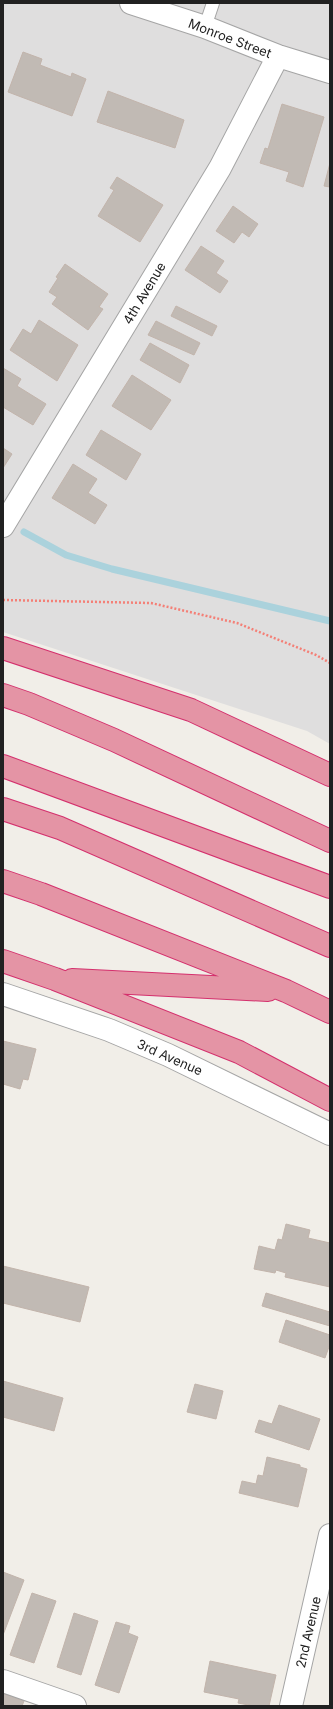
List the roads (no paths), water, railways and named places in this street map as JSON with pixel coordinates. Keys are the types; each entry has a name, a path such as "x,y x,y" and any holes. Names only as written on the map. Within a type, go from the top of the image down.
{"highway":[{"path":"3,648 191,710 330,775"},
{"path":"3,695 29,704 114,740 330,841"},
{"path":"3,766 330,887"},
{"path":"3,809 67,831 330,946"},
{"path":"3,881 41,894 286,990 330,1012"},
{"path":"3,961 55,979 239,1052 330,1100"},
{"path":"55,979 286,990"}],"street":[{"name":"Monroe Street","path":"131,3 205,27 278,56 330,72"},
{"name":"4th Avenue","path":"3,526 220,168 278,56"},
{"name":"3rd Avenue","path":"3,994 109,1030 168,1055 330,1134"},
{"name":"2nd Avenue","path":"291,1706 330,1535"},
{"path":"3,1681 75,1706"}],"lane":[{"path":"205,27 213,3"}],"waterway":[{"path":"24,532 66,555 112,569 330,621"}]}
